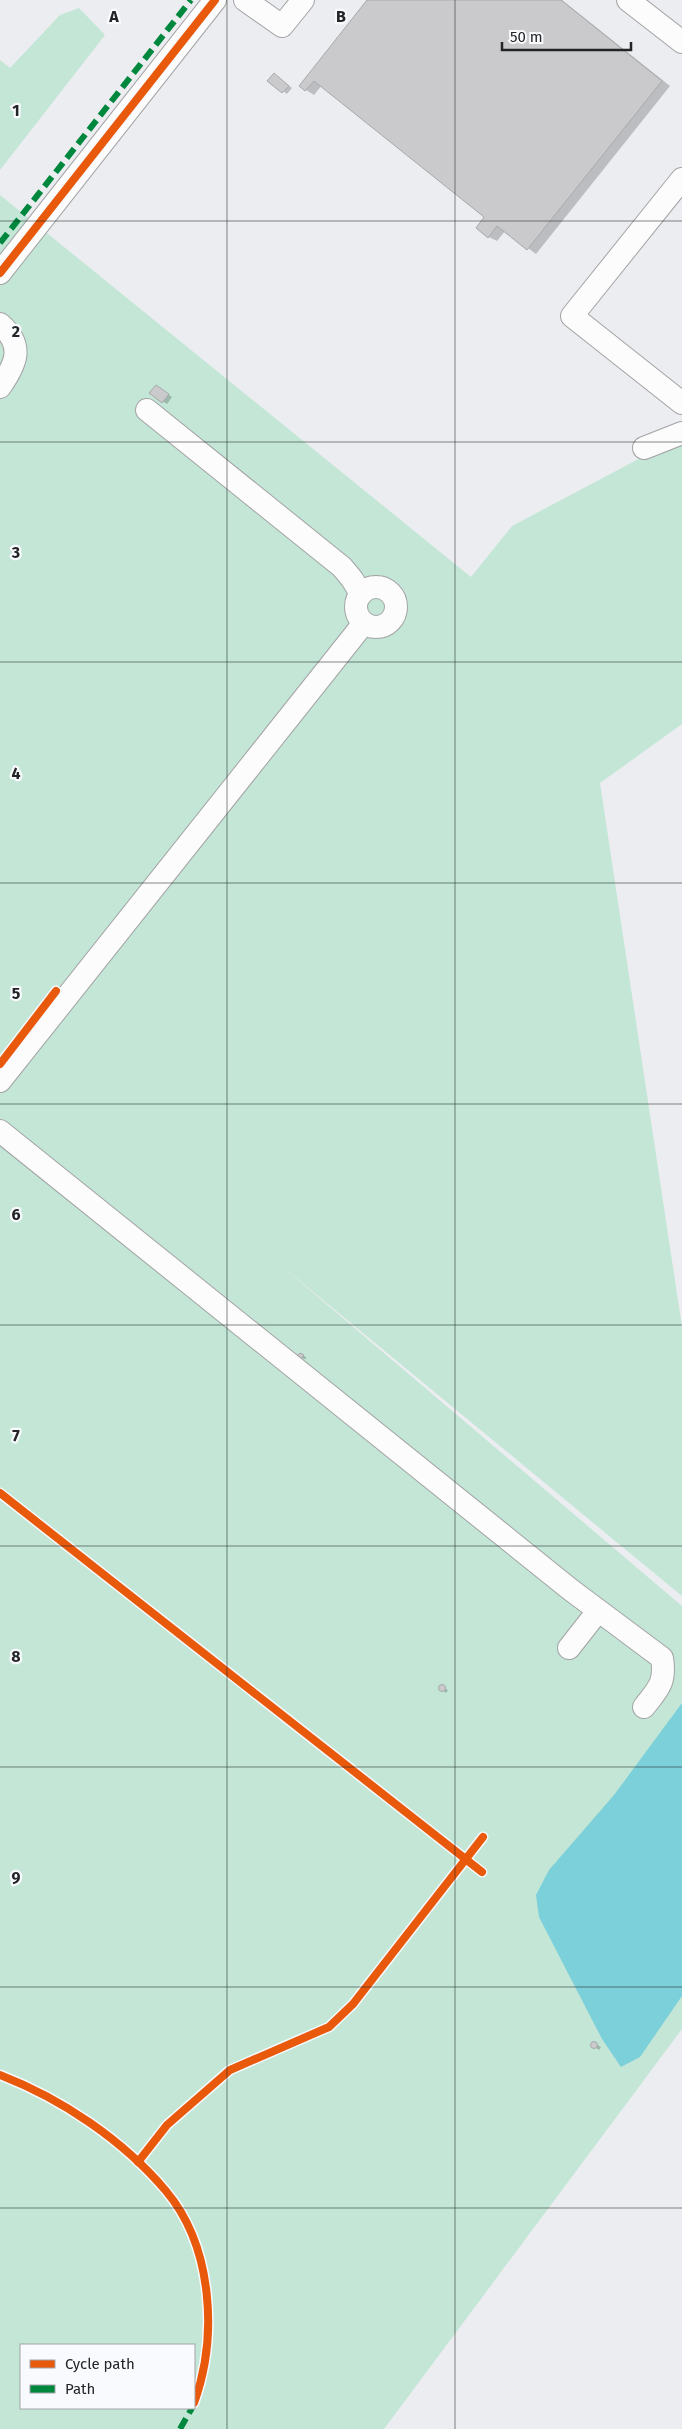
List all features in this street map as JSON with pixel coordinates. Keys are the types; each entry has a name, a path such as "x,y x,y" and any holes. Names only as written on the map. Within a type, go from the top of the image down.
{"street":[{"path":"0,273 215,0"},
{"path":"245,0 282,26 304,0"},
{"path":"628,0 682,42"},
{"path":"682,179 572,316 682,403"},
{"path":"0,324 9,332 16,348 13,368 0,388"},
{"path":"147,410 342,567 361,594"},
{"path":"644,448 682,433"},
{"path":"379,587 391,593 397,605 393,618 383,626 370,626 364,623 357,612 356,606 361,594 366,590 379,587"},
{"path":"0,1081 364,623"},
{"path":"0,1131 598,1611 662,1658 664,1674 659,1688 644,1707"},
{"path":"569,1648 598,1611"}],"green space":[{"path":"79,8 105,35 0,170 0,60 10,68 60,15"},
{"path":"0,195 471,577 512,526 682,436 682,724 600,783 682,1327 682,1596 278,1263 682,1606 682,2029 384,2429 0,2429"}],"water":[{"path":"682,1703 682,1996 640,2057 621,2067 602,2039 539,1917 536,1895 549,1870 614,1795"}],"building":[{"path":"367,0 561,0 662,81 527,250 497,226 488,238 476,228 484,217 314,81 305,91 299,86"},
{"path":"274,73 289,86 282,93 267,81"},
{"path":"156,385 169,394 162,403 149,393"},
{"path":"300,1353 304,1355 301,1359 297,1356"},
{"path":"442,1685 445,1688 442,1691 439,1688"},
{"path":"594,2041 598,2045 594,2049 590,2045"}],"marked path":[{"path":"0,243 191,0"},
{"path":"180,2429 191,2409"}],"cycle path":[{"path":"0,273 215,0"},
{"path":"0,1064 56,991"},
{"path":"0,1493 482,1872"},
{"path":"138,2162 167,2125 230,2070 329,2027 353,2004 483,1837"},
{"path":"0,2075 46,2096 111,2138 149,2172 182,2213 194,2238 202,2265 207,2293 208,2322 206,2350 202,2377 195,2400"}]}
